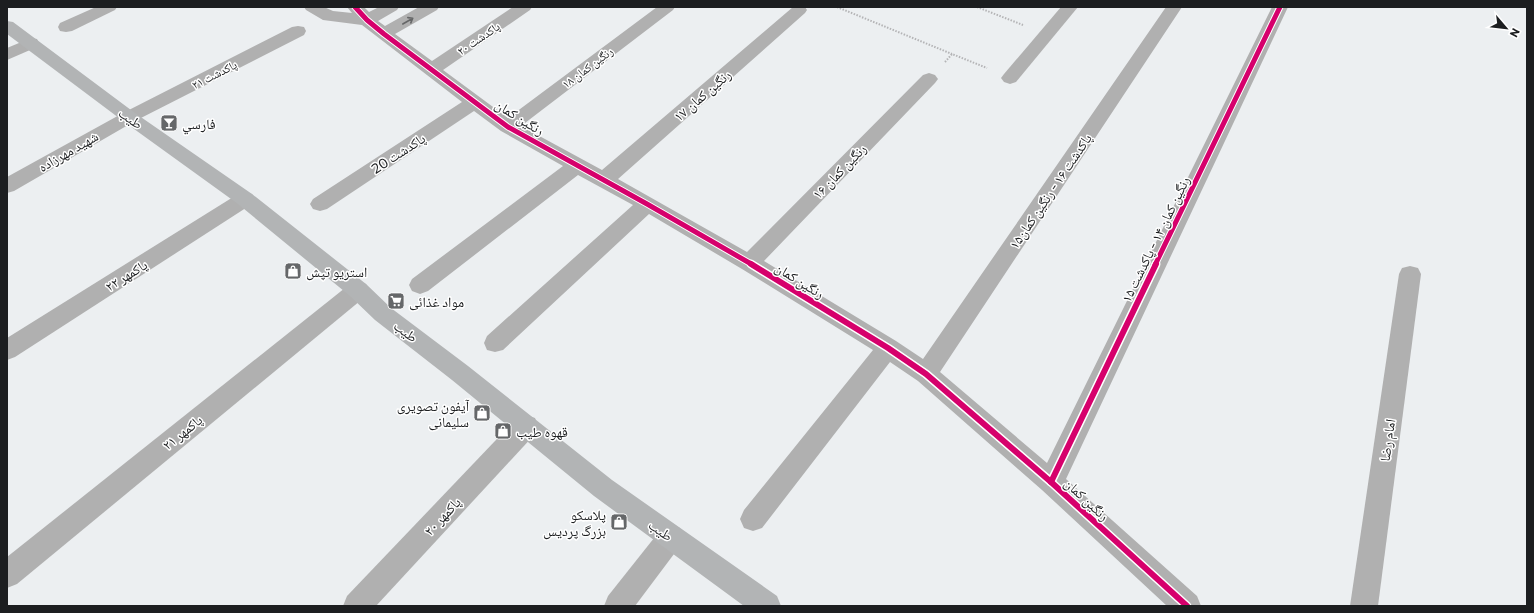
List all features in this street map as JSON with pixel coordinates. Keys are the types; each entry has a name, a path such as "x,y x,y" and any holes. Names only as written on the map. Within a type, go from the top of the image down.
{"main road":[{"name":"طیب","path":"7,26 129,117 245,199 358,290 383,314 460,373 603,488 767,606"}],"street":[{"path":"66,27 109,7"},
{"path":"312,7 329,16 361,14 391,7"},
{"path":"384,34 431,7"},
{"name":"پاکدشت ۲۰","path":"431,70 524,7"},
{"name":"رنگین کمان ۱۸","path":"508,127 667,7"},
{"path":"1010,78 1070,7"},
{"name":"پاکدشت ۱۶ - رنگین کمان۱۵","path":"926,374 1174,7"},
{"name":"رنگین کمان ۱۴ - پاکدشت ۱۵","path":"1051,482 1280,7"},
{"name":"رنگین کمان ۱۷","path":"604,180 799,10"},
{"name":"رنگین کمان","path":"361,14 384,34 508,127 578,165 749,263 888,348 926,374 1051,482 1186,606"},
{"name":"پاکدشت ۲۱","path":"129,117 298,31"},
{"path":"7,55 31,43"},
{"name":"رنگین کمان ۱۶","path":"749,263 929,79"},
{"name":"پاکدشت 20","path":"320,204 475,102"},
{"name":"شهید مهرزاده","path":"7,186 129,117"},
{"path":"420,285 578,165"},
{"name":"پاکمهر ۲۲","path":"7,350 245,199"},
{"path":"495,343 647,204"},
{"name":"امام رضا","path":"1364,606 1410,274"},
{"name":"پاکمهر ۲۱","path":"7,574 358,290"},
{"path":"753,519 888,348"},
{"name":"پاکمهر ۲۰","path":"357,606 526,426"},
{"path":"618,606 671,537"}],"path":[{"path":"837,7 1010,78"},
{"path":"977,7 1047,34"},
{"path":"929,79 952,54"}],"cycle path":[{"path":"355,7 367,20 384,34 508,127 647,204 749,263 888,348 926,374 1051,482 1187,606"},
{"path":"1051,482 1280,7"}],"place":[{"name":"فارسي","path":"169,123"},
{"name":"استریو تپش","path":"293,271"},
{"name":"مواد غذائی","path":"396,301"},
{"name":"آیفون تصویری سلیمانی","path":"482,413"},
{"name":"قهوه طیب","path":"503,431"},
{"name":"پلاسکو بزرگ پردیس","path":"619,522"}]}
